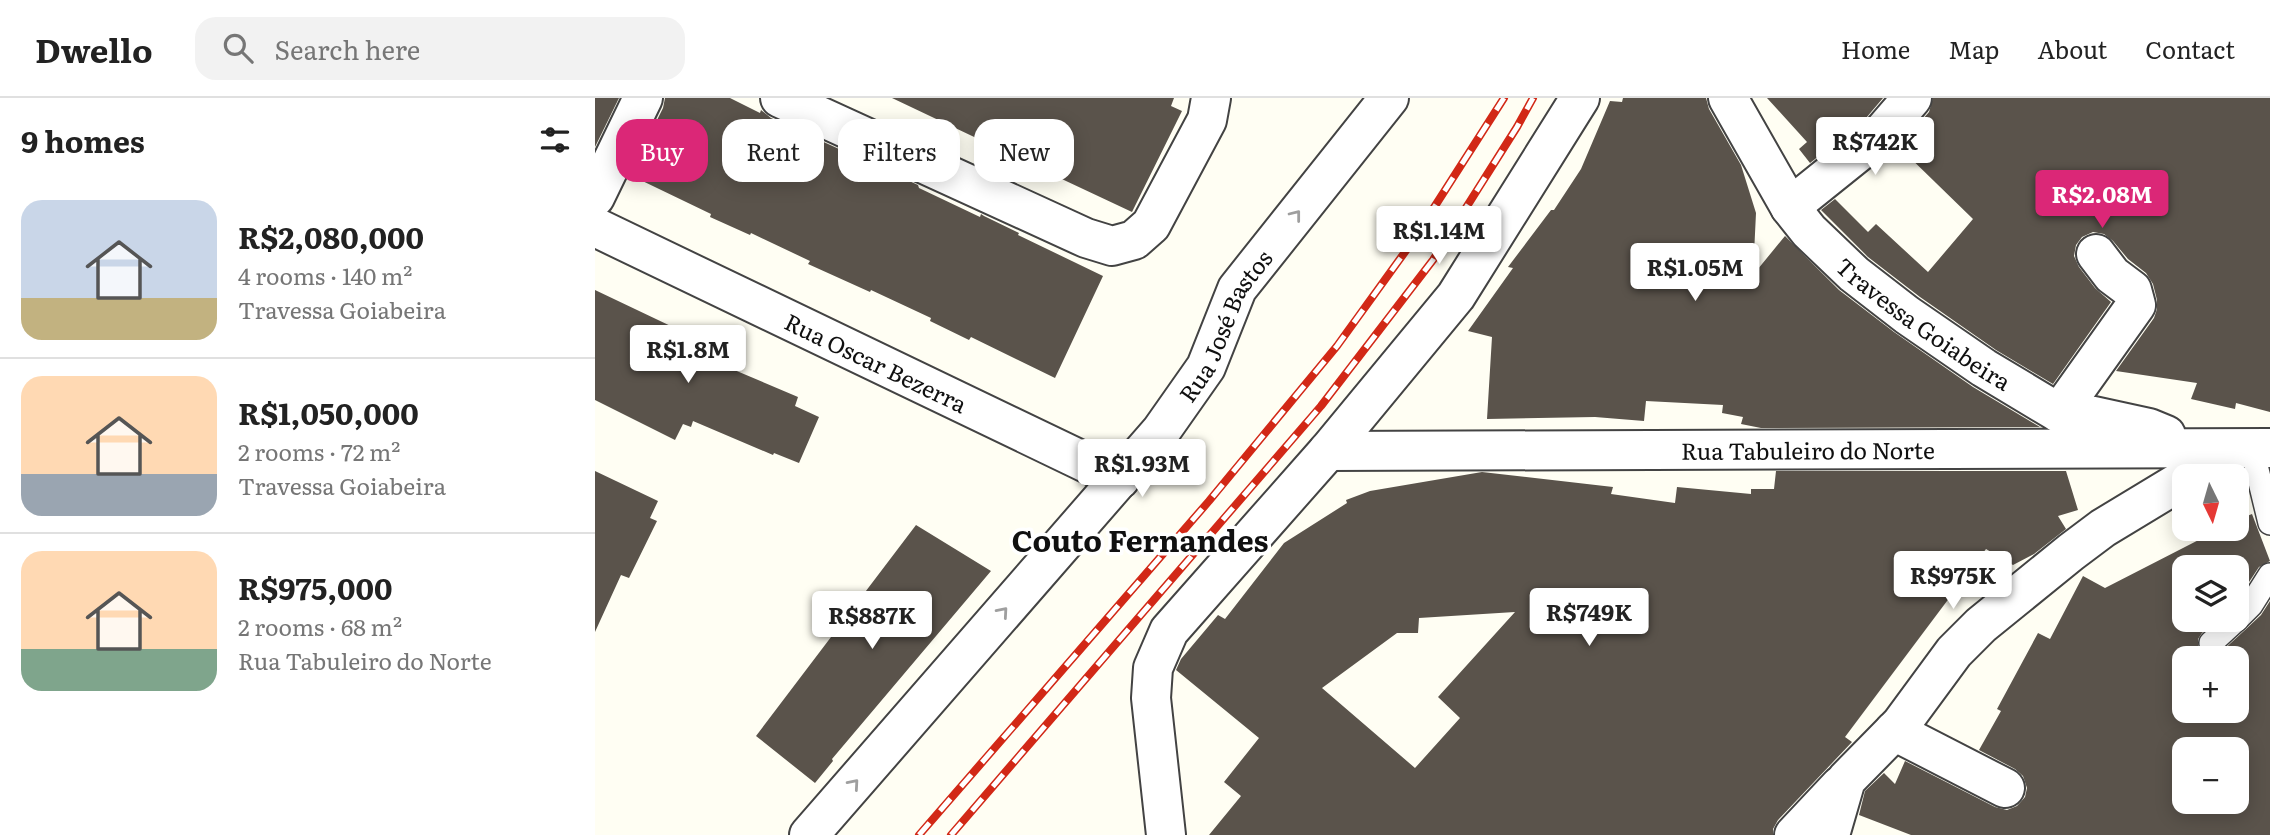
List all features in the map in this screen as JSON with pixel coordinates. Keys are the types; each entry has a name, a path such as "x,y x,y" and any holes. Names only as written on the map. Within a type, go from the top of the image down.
{"street":[{"path":"595,197 643,98"},
{"path":"780,98 1086,238 1112,246 1134,240 1151,225 1207,120 1211,98"},
{"name":"Rua José Bastos","path":"809,835 1161,431 1206,367 1237,289 1389,98"},
{"path":"1166,835 1151,698 1153,668 1169,631 1328,451 1455,296 1580,98"},
{"name":"Travessa Goiabeira","path":"1728,98 1790,207 1809,231 1854,274 1907,315 1984,368 2059,413 2094,416 2149,428 2187,464"},
{"path":"1790,207 1881,134 1912,98"},
{"name":"Rua Oscar Bezerra","path":"595,227 726,307 1120,479"},
{"path":"2059,413 2135,310 2132,290 2112,275 2096,254"},
{"name":"Rua Tabuleiro do Norte","path":"2198,464 2256,442"},
{"name":"Rua Tabuleiro do Norte","path":"1328,451 2172,467"},
{"path":"1794,835 1894,731 1955,652 1981,625 2093,536 2172,480"},
{"path":"1894,731 2005,788"},
{"path":"1830,835 1846,780"}],"lane":[{"path":"2256,442 2270,523"},
{"path":"2249,607 2270,575"},
{"path":"2211,643 2222,632"}],"building":[{"path":"595,98 619,98 595,147"},
{"path":"665,98 730,98 760,113 761,110 773,119 722,119 722,182 824,182 824,142 838,149 838,182 911,182 1103,276 1055,378 971,337 969,340 930,321 931,318 871,290 870,292 808,264 810,261 710,217 711,214 645,182 708,182 708,119 658,119"},
{"path":"892,98 1174,98 1171,106 1182,111 1132,212 1068,182 1074,182 1074,119 974,119 974,137 960,130 960,119 936,119"},
{"path":"1623,98 1706,98 1709,109 1741,165 1756,213 1753,275 1785,236 1839,290 1894,332 1973,387 2040,427 1761,428 1741,424 1743,417 1722,413 1723,405 1646,401 1644,421 1595,417 1487,419 1492,337 1468,331 1513,268 1508,267 1551,210 1554,210 1581,169 1610,101 1622,102"},
{"path":"1767,98 1883,98 1866,118 1810,163 1799,149 1807,142"},
{"path":"1933,98 2270,98 2270,412 2236,403 2235,409 2191,399 2197,383 2116,371 2154,318 2157,300 2153,284 2146,273 2104,234 2093,232 2082,237 2076,245 2074,256 2095,288 2111,302 2053,384 1996,350 1868,257 1821,210 1835,199 1868,232 1876,224 1928,272 1973,219 1899,147 1929,112"},
{"path":"595,290 719,349 713,361 798,397 795,406 819,417 799,463 774,453 773,455 693,421 691,427 683,424 675,440 595,400"},
{"path":"595,471 658,501 650,518 657,521 629,578 621,575 595,632"},
{"path":"1776,471 2066,471 2078,510 2058,516 2066,529 2034,554 2013,565 1986,549 1845,737 1852,742 1778,820 1773,835 1209,835 1241,796 1224,782 1259,738 1176,670 1181,659 1218,615 1225,619 1284,543 1347,503 1346,500 1370,491 1482,472 1613,487 1611,494 1675,503 1677,487 1751,494 1751,489 1774,489","holes":["1515,612 1438,697 1460,718 1415,768 1322,688 1397,633 1418,633 1419,618"]},
{"path":"2252,514 2270,561 2259,567 2249,582 2249,555 2172,555 2172,632 2203,632 2198,639 2198,646 2172,646 2172,723 2249,723 2249,646 2228,646 2243,632 2249,632 2249,626 2270,601 2270,835 1911,835 1859,815 1865,791 1884,773 1895,784 1905,761 1995,807 2007,810 2017,806 2025,797 2027,788 2023,776 1979,750 2001,711 1997,709 2038,633 2050,639 2083,576 2105,588 2197,541 2249,541 2249,515"},
{"path":"916,525 991,571 832,759 815,783 756,736"}],"railway":[{"path":"919,835 1209,501 1337,346 1410,245 1504,98"},
{"path":"951,835 1321,406 1433,260 1533,98"}],"district":[{"name":"Couto Fernandes","path":"1140,539"}]}
